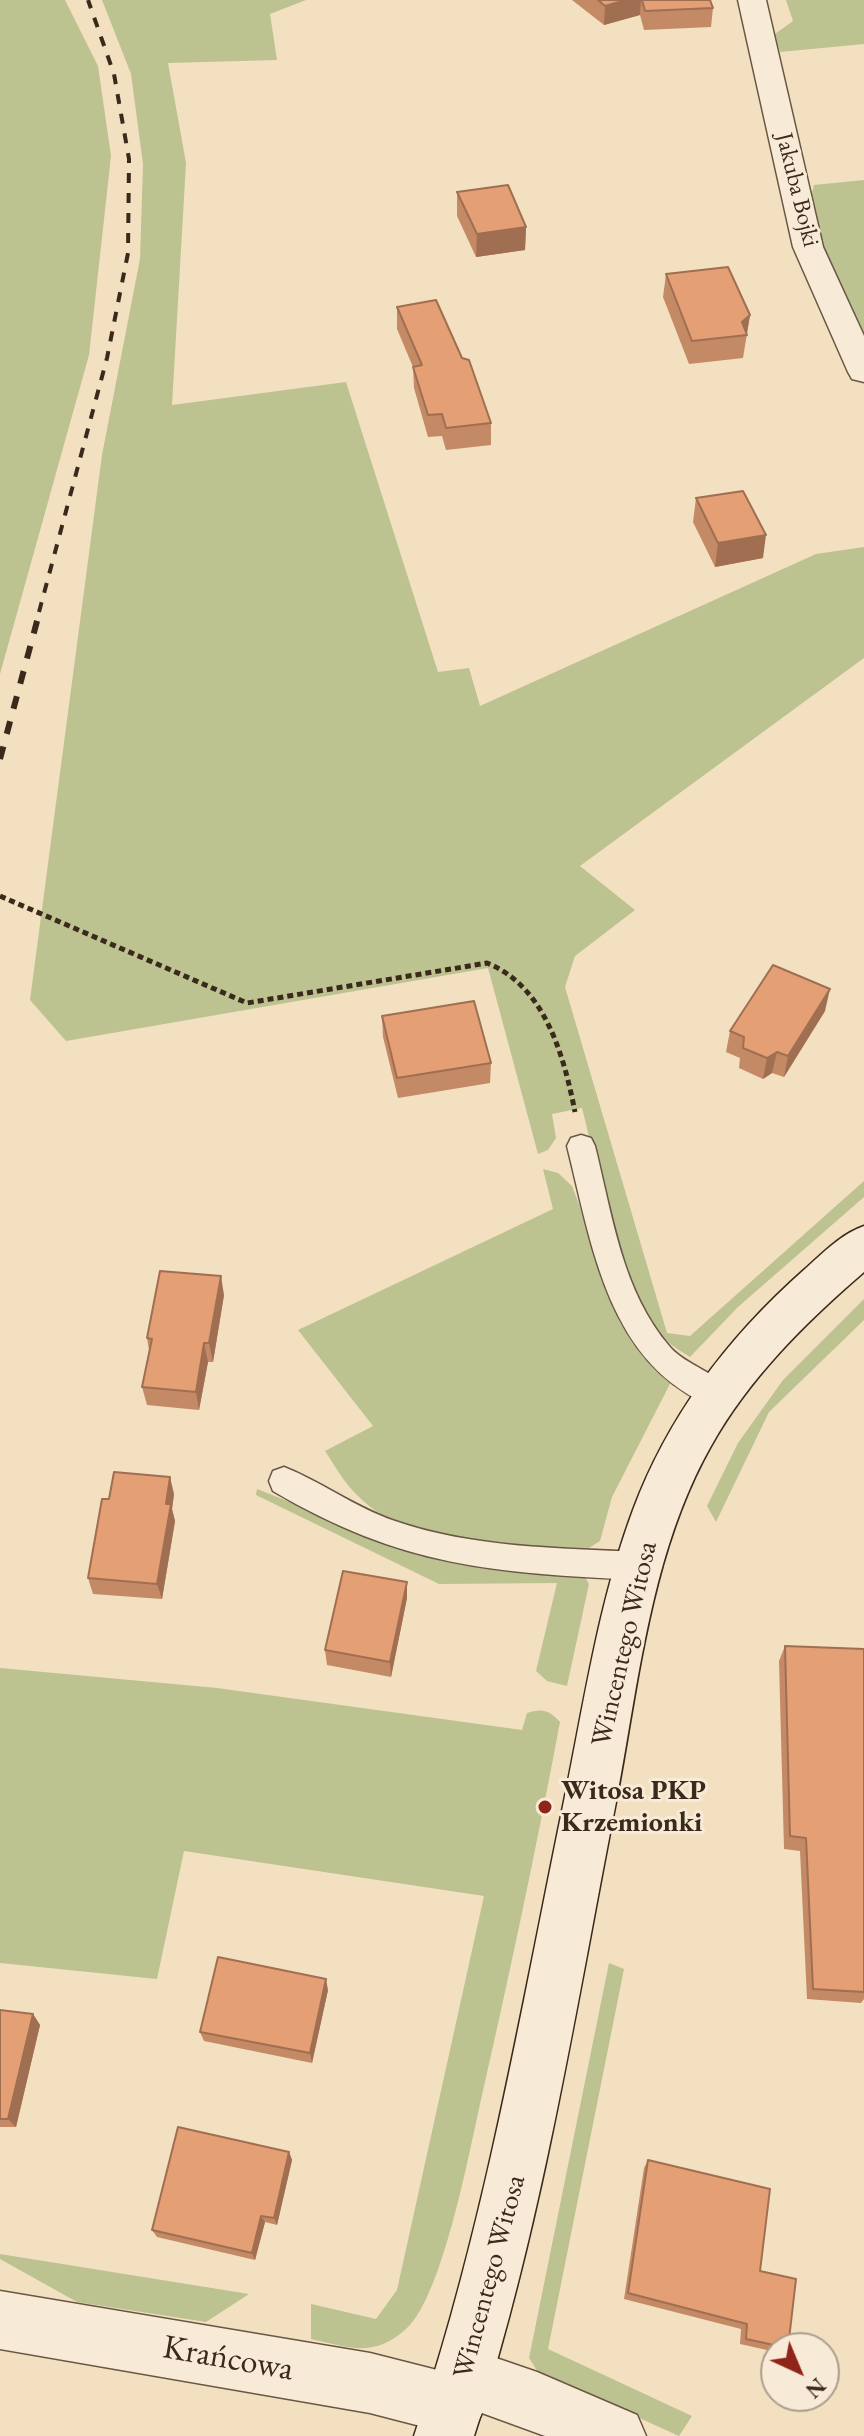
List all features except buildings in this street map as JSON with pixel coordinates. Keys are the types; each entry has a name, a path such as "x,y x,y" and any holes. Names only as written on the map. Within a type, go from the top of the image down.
{"street":[{"name":"Jakuba Bojki","path":"752,0 808,247 864,372"},
{"name":"Wincentego Witosa","path":"454,2406 518,2176 607,1703 640,1566 677,1465 717,1395 766,1336 864,1245"},
{"name":"Krańcowa","path":"0,2320 370,2383 454,2406 537,2402 616,2436"}],"lane":[{"path":"581,1146 619,1285 636,1326 662,1360 717,1395"},
{"path":"284,1481 333,1511 413,1541 508,1556 640,1566"}],"path":[{"path":"0,896 247,1003 487,963 498,965 514,977 541,1013 561,1049 570,1076 581,1146"}],"green space":[{"path":"0,0 65,0 98,66 111,156 89,355 0,674"},
{"path":"102,0 306,0 270,14 277,60 168,63 186,163 172,405 346,382 438,672 469,668 480,706 816,554 864,547 864,658 580,866 635,910 575,956 565,987 667,1333 690,1336 864,1181 864,1197 738,1307 690,1357 657,1332 635,1297 616,1245 582,1108 552,1114 556,1138 548,1150 538,1154 488,968 66,1041 30,1000 102,455 140,259 143,164 131,74"},
{"path":"786,0 864,0 864,44 780,52 775,34 793,21"},
{"path":"864,180 864,352 808,208 814,185"},
{"path":"543,1169 558,1173 572,1186 629,1335 644,1354 674,1376 612,1497 600,1541 589,1548 467,1542 408,1528 381,1514 358,1496 325,1451 373,1426 298,1330 553,1209"},
{"path":"864,1299 864,1320 769,1412 716,1522 707,1506 738,1443 783,1380"},
{"path":"257,1489 429,1557 479,1566 583,1574 589,1584 567,1686 547,1681 536,1671 557,1583 439,1584 256,1495"},
{"path":"0,1668 217,1688 522,1730 527,1713 532,1711 549,1713 560,1722 512,1961 469,2156 443,2256 420,2311 407,2328 384,2344 362,2348 311,2339 311,2304 376,2319 397,2290 484,1896 184,1851 157,1979 0,1963"},
{"path":"609,1963 624,1969 548,2349 692,2416 679,2436 538,2372 529,2358"},
{"path":"0,2254 249,2294 206,2322 77,2302 0,2259"}],"railway":[{"path":"39,612 107,358 128,253 129,159 114,74 88,0"},
{"path":"0,759 40,610"}],"place":[{"name":"Witosa PKP Krzemionki","path":"545,1807"}]}
